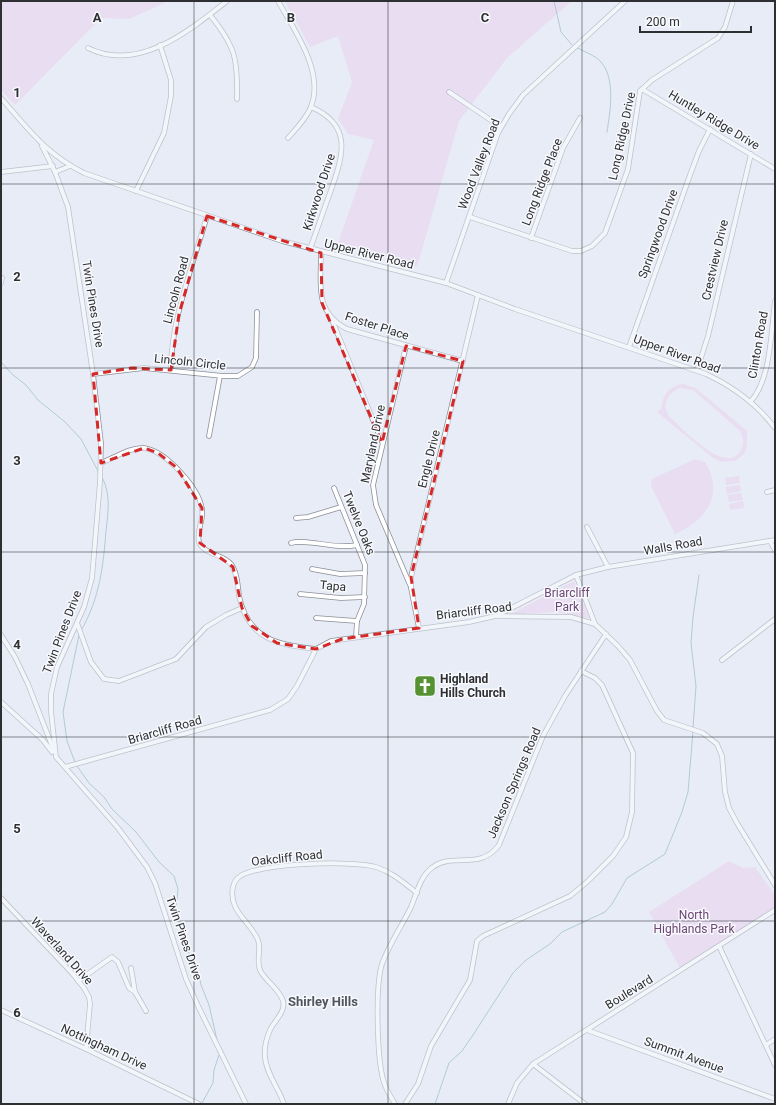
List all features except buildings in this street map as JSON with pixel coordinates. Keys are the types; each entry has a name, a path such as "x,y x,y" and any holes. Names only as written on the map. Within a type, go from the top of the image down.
{"street":[{"path":"88,48 105,55 118,56 140,52 160,45 187,32 227,1"},
{"path":"278,1 311,65 314,82 311,107 300,125 288,138"},
{"name":"Wood Valley Road","path":"446,283 501,126 523,95 625,1"},
{"name":"Long Ridge Drive","path":"531,238 562,248 578,251 592,246 602,238 628,169 638,100 642,89 652,80 718,38 725,27 733,1"},
{"path":"210,14 225,34 234,53 237,64 237,99"},
{"path":"136,191 164,133 171,96 171,80 160,45"},
{"name":"Huntley Ridge Drive","path":"642,89 775,169"},
{"path":"449,92 501,126"},
{"name":"Upper River Road","path":"1,98 42,146 70,166 84,173 207,216 310,249 446,283 515,309 698,370 725,382 750,401"},
{"name":"Kirkwood Drive","path":"310,249 341,163 343,147 340,133 334,123 326,115 311,107"},
{"name":"Long Ridge Place","path":"470,216 531,238 564,148 580,118"},
{"name":"Springwood Drive","path":"629,347 692,169 710,129"},
{"name":"Twin Pines Drive","path":"42,146 53,166 68,207 100,426 102,463 92,578 78,623 57,668 51,694 51,711 56,757 118,828 147,867 155,883 186,978 246,1104"},
{"name":"Crestview Drive","path":"698,370 708,336 751,154"},
{"path":"1,172 53,166"},
{"path":"55,172 70,166"},
{"name":"Lincoln Road","path":"171,370 172,348 179,314 207,216"},
{"name":"Foster Place","path":"321,252 321,298 324,308 332,320 346,329 463,361"},
{"path":"1,283 2,278"},
{"name":"Engle Drive","path":"419,628 411,588 411,577 478,294"},
{"name":"Clinton Road","path":"750,401 764,380 775,301"},
{"name":"Lincoln Circle","path":"93,374 132,368 171,370 220,376 238,376 248,370 254,363 257,350 257,312"},
{"path":"332,320 382,443"},
{"name":"Maryland Drive","path":"406,346 374,478 374,496 411,588"},
{"path":"209,436 220,376"},
{"path":"750,401 775,428"},
{"path":"102,463 131,451 144,448 158,453 177,468 194,491 202,508 199,536 200,543 206,550 227,560 233,567 242,608 252,626 270,640 287,646 316,649"},
{"name":"Twelve Oaks","path":"334,488 365,565 364,606 357,620 356,637"},
{"path":"767,492 775,490"},
{"path":"296,518 308,517 341,506"},
{"path":"588,527 608,567"},
{"path":"773,540 775,550"},
{"name":"Walls Road","path":"495,616 576,575 608,567 773,540"},
{"path":"291,543 300,542 338,547 357,545"},
{"path":"312,569 340,574 365,573"},
{"path":"576,575 595,624"},
{"name":"Tapa","path":"300,594 341,598 365,597"},
{"path":"78,623 93,667 104,679 119,681 176,659 206,627 226,615 242,608"},
{"name":"Briarcliff Road","path":"65,767 270,710 288,699 297,686 316,649 331,641 495,616 561,616 595,624 606,634 630,660 660,716 667,722 695,730 708,735 714,740 720,749 729,808 775,885"},
{"path":"316,618 357,620"},
{"path":"722,660 775,619"},
{"name":"Jackson Springs Road","path":"395,1104 383,1080 380,1064 379,975 389,948 425,874 435,866 447,862 477,860 491,854 496,850 504,835 522,785 543,736 565,696 606,634"},
{"path":"1,635 15,657 28,684 56,757"},
{"path":"405,1104 418,1084 431,1046 470,980 477,941 483,936 570,896 587,882 613,856 626,837 632,812 633,753 602,685 595,678 581,671"},
{"path":"2,705 43,740 56,757"},
{"name":"Oakcliff Road","path":"284,1104 264,1058 266,1039 283,1010 283,1001 259,968 258,940 236,910 233,896 235,882 243,874 256,871 307,864 346,863 376,867 388,872 417,893"},
{"name":"Waverland Drive","path":"1,898 78,981 89,997 90,1004 86,1049"},
{"name":"Boulevard","path":"508,1104 517,1083 533,1064 775,910"},
{"path":"719,946 775,1065"},
{"path":"78,981 112,957 118,962 129,988 135,992"},
{"path":"131,968 135,992 146,1011"},
{"name":"Nottingham Drive","path":"1,1010 86,1049 199,1104"},
{"name":"Summit Avenue","path":"587,1030 775,1099"},
{"path":"766,1045 775,1039"},
{"path":"533,1064 585,1104"}],"highlighted area":[{"path":"207,216 321,253 322,303 382,443 406,346 463,361 411,577 419,628 342,639 316,649 277,643 252,626 242,608 233,567 200,543 202,508 177,468 158,453 144,448 101,463 93,374 132,368 171,370 179,314"}],"green space":[{"path":"1,1 169,1 129,19 101,18 15,105 1,90"},
{"path":"285,1 572,1 507,58 459,121 417,267 338,243 374,140 348,134 338,119 352,82 338,36 310,47"},
{"path":"683,384 696,388 747,431 747,445 744,454 735,461 721,462 713,458 657,412 660,409 662,410 663,400 667,392 678,385","holes":["680,388 693,390 740,431 743,444 741,450 734,457 726,458 716,455 705,448 694,440 667,413 667,400 675,390"]},
{"path":"695,459 705,462 711,474 713,485 712,495 709,505 696,522 675,534 651,486 652,479"},
{"path":"739,476 740,483 726,485 725,478"},
{"path":"740,485 741,491 727,494 726,487"},
{"path":"741,493 743,500 729,502 728,495"},
{"path":"743,501 744,508 730,510 729,504"},
{"name":"Briarcliff Park","path":"574,581 589,618 555,612 511,614"},
{"name":"North Highlands Park","path":"729,861 743,868 755,867 775,895 775,907 681,970 649,912"}],"waterway":[{"path":"554,1 561,32 572,45"},
{"path":"576,47 596,57 606,69 609,77 611,96 607,132"},
{"path":"1,362 13,375 26,385 38,400 65,422 81,439 98,471"},
{"path":"82,629 97,593 104,557 108,518 108,498 106,485 103,479"},
{"path":"693,728 696,686 691,643 699,575"},
{"path":"75,762 67,741 63,712 79,635"},
{"path":"435,1104 449,1063 462,1051 513,973 526,960 550,944 562,932 605,912 612,904 627,878 665,854 682,812 688,792 693,731"},
{"path":"77,766 89,783 104,797 112,809 136,832 159,862 174,876 178,889 176,909 184,942 199,975 201,985 209,1005 217,1040"},
{"path":"202,1103 213,1083 214,1070 219,1055"}],"place":[{"name":"Highland Hills Church","path":"425,686"}],"district":[{"name":"Shirley Hills","path":"323,1001"}]}
